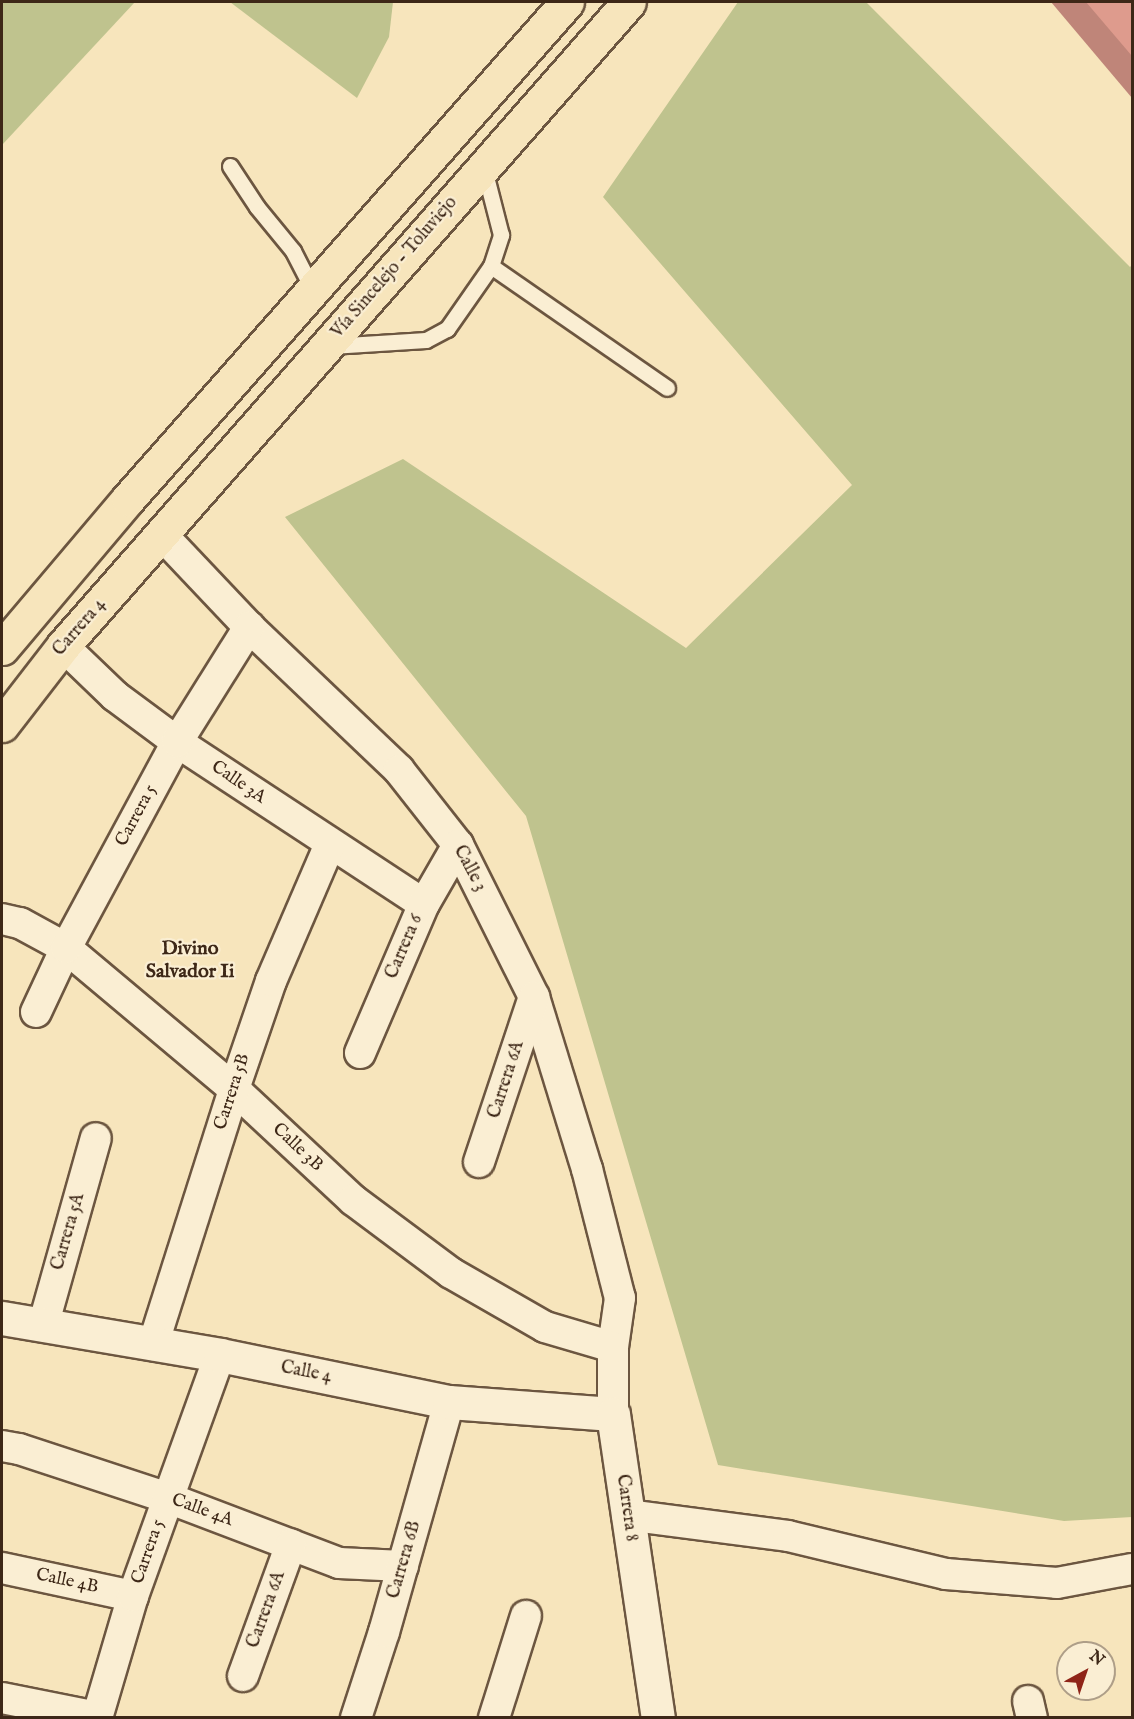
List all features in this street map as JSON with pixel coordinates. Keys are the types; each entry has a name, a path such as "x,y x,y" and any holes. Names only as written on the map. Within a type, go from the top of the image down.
{"main road":[{"path":"2,648 128,499 567,2"},
{"name":"Vía Sincelejo - Toluviejo","path":"162,535 629,2"},
{"name":"Carrera 4","path":"2,725 63,646 162,535"}],"street":[{"name":"Calle 3","path":"162,535 249,627 399,770 458,846 534,997 587,1169 620,1298"},
{"name":"Carrera 5","path":"36,1012 66,948 177,742 249,627"},
{"name":"Calle 3A","path":"63,646 115,696 177,742 424,904"},
{"name":"Carrera 5B","path":"153,1345 234,1089 271,981 330,844"},
{"name":"Carrera 6","path":"360,1053 424,904 458,846"},
{"name":"Calle 3B","path":"2,919 20,923 66,948 234,1089 353,1200 451,1273 544,1327 613,1347"},
{"name":"Carrera 6A","path":"479,1162 534,997"},
{"name":"Carrera 5A","path":"43,1326 96,1138"},
{"name":"Carrera 8","path":"620,1298 613,1347 612,1413 658,1718"},
{"name":"Calle 4","path":"2,1318 220,1355 449,1402 612,1413"},
{"name":"Carrera 5","path":"97,1717 133,1596 220,1355"},
{"name":"Carrera 6B","path":"356,1718 403,1566 449,1402"},
{"name":"Calle 4A","path":"2,1446 19,1449 168,1498 339,1563 403,1566"},
{"path":"627,1515 788,1536 946,1574 1057,1583 1132,1569"},
{"name":"Carrera 6A","path":"243,1677 291,1544"},
{"name":"Calle 4B","path":"2,1568 133,1596"},
{"path":"494,1718 526,1616"},
{"path":"2,1698 97,1717"}],"lane":[{"path":"230,166 256,207 293,251 313,290"},
{"path":"328,346 426,340 447,329 491,266 501,234 483,167"},
{"path":"491,266 667,388"}],"green space":[{"path":"2,2 135,2 2,145"},
{"path":"230,2 393,2 389,37 357,98"},
{"path":"738,2 866,2 1130,267 1132,265 1132,1517 1064,1521 718,1465 526,816 285,517 403,459 686,648 852,485 603,197"}],"building":[{"path":"1086,2 1132,2 1132,56"}],"district":[{"name":"Divino Salvador Ii","path":"190,960"}]}
